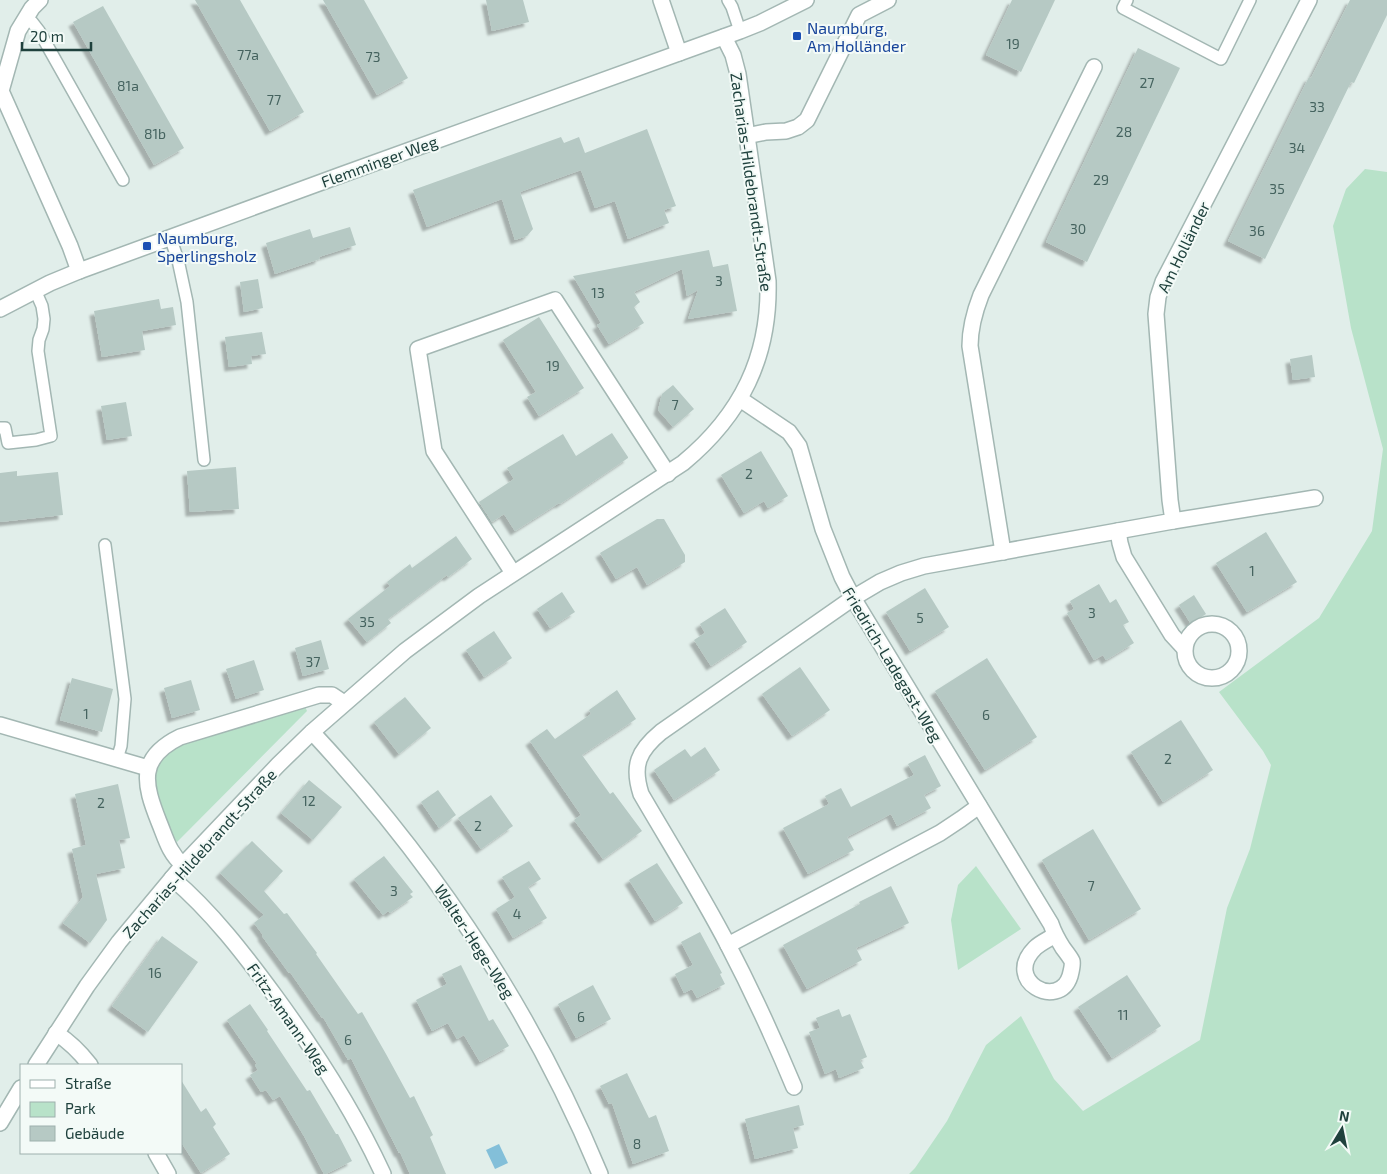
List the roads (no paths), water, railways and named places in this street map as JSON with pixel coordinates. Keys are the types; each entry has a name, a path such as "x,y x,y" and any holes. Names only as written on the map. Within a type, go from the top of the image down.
{"street":[{"path":"40,0 25,17 18,31 1,91 70,246 79,271"},
{"path":"661,0 680,52"},
{"name":"Flemminger Weg","path":"0,309 35,290 79,271 724,37 760,23 806,0"},
{"path":"746,136 786,131 798,127 807,120 859,15 888,0"},
{"name":"Am Holländer","path":"1173,521 1156,314 1158,297 1163,282 1309,0"},
{"name":"Zacharias-Hildebrandt-Straße","path":"37,1064 87,986 119,942 172,878 271,772 312,732 405,651 444,621 512,573 668,474 700,449 740,399 754,372 761,350 769,302 766,264 738,74 724,37"},
{"path":"1003,552 970,346 970,332 980,296 1094,67"},
{"path":"512,573 434,451 418,349 555,300 668,474"},
{"name":"Friedrich-Ladegast-Weg","path":"740,399 789,432 799,446 823,529 842,577 978,806 1051,924 1055,936"},
{"path":"794,1086 728,945 701,895 641,794 636,768 640,756 652,740 853,598 880,582 901,573 950,561 1315,498"},
{"path":"1118,531 1124,557 1172,635 1184,648"},
{"path":"184,865 175,858 169,848 153,808 146,780 148,768 160,749 180,737 319,695 332,695 344,703"},
{"path":"0,725 148,768"},
{"name":"Walter-Hege-Weg","path":"312,732 337,759 415,853 468,927 518,1006 542,1049 600,1174"},
{"path":"728,945 940,833 978,806"},
{"name":"Fritz-Amann-Weg","path":"172,878 195,899 224,931 251,963 294,1022 339,1091 383,1174"},
{"path":"56,1033 68,1040 89,1064"},
{"path":"0,1123 20,1090"},
{"path":"157,1154 168,1174"}],"lane":[{"path":"728,0 740,31"},
{"path":"1127,0 1123,8 1221,59 1250,0"},
{"path":"25,17 32,22 38,31 123,180"},
{"path":"170,237 178,260 187,302 204,460"},
{"path":"0,428 5,428 8,443 36,440 51,436 38,351 44,319 42,306 35,290"},
{"path":"105,545 125,699 121,746 117,759"}],"water":[{"path":"499,1144 508,1163 495,1169 486,1150"}],"place":[{"name":"Naumburg, Am Holländer","path":"797,36"},
{"name":"Naumburg, Sperlingsholz","path":"147,246"}]}
